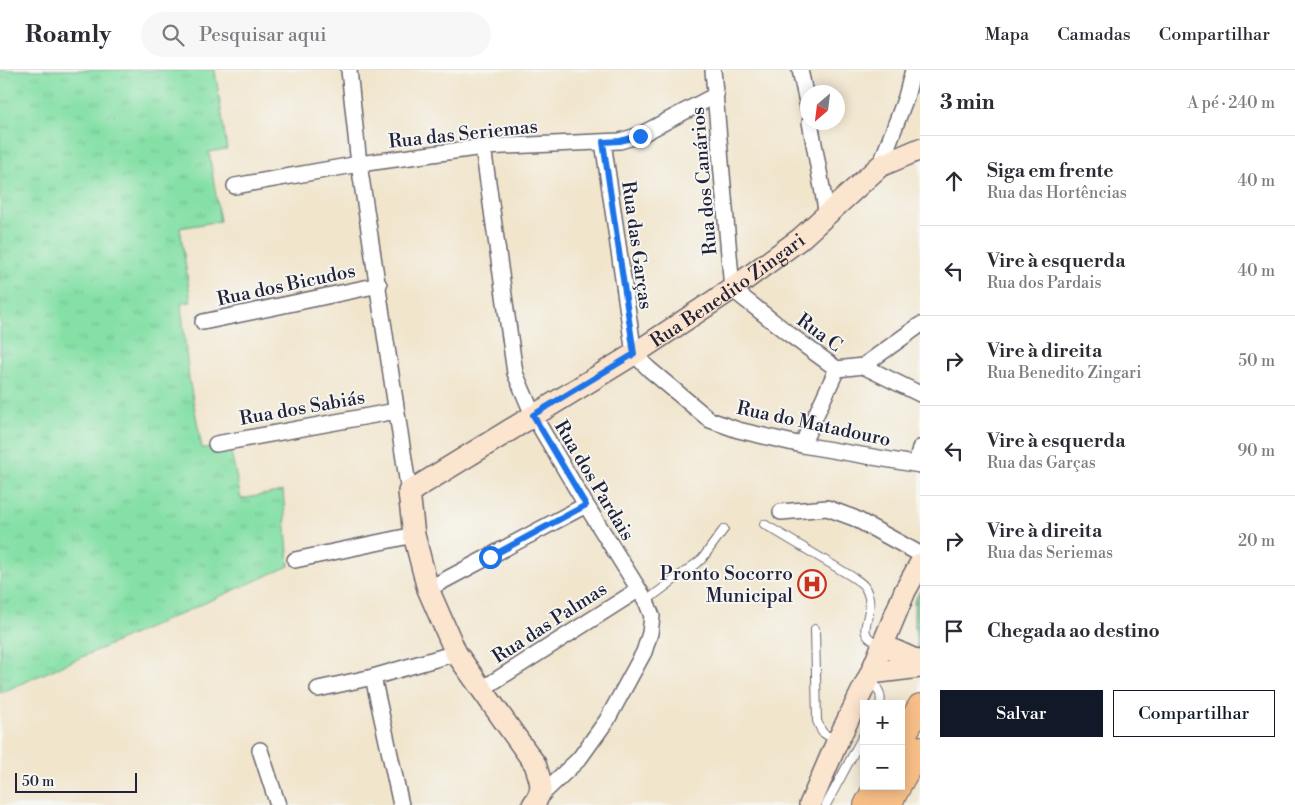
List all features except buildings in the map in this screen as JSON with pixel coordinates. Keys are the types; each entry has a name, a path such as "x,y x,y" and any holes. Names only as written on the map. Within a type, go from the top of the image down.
{"main road":[{"path":"905,734 920,706"},
{"path":"905,775 920,748"},
{"path":"866,805 874,790"},
{"path":"889,805 897,790"}],"street":[{"path":"348,70 359,164 410,492 414,535 428,589 456,653 534,764 540,780 537,800"},
{"name":"Rua dos Canários","path":"713,70 732,289"},
{"path":"800,70 803,85"},
{"path":"913,72 920,94"},
{"path":"880,166 906,97 913,72"},
{"name":"Rua das Seriemas","path":"235,186 359,164 483,147 620,141 640,136 716,95"},
{"path":"811,130 827,214"},
{"name":"Rua das Garças","path":"603,142 634,354"},
{"name":"Rua dos Pardais","path":"483,147 515,373 533,415 642,595 652,616 650,633 640,660 607,720 579,759 537,800"},
{"name":"Rua Benedito Zingari","path":"410,492 634,354 732,289 800,239 880,166 920,149"},
{"name":"Rua dos Bicudos","path":"203,322 378,285"},
{"name":"Rua C","path":"732,289 837,370 862,366"},
{"path":"920,325 862,366 920,394"},
{"name":"Rua do Matadouro","path":"634,354 710,420 738,430 802,445 918,465"},
{"path":"802,445 837,370"},
{"name":"Rua dos Sabiás","path":"216,444 396,410"},
{"path":"918,465 920,448"},
{"path":"428,589 586,505"},
{"path":"781,512 827,508 854,518 920,554"},
{"path":"295,560 414,535"},
{"path":"810,805 837,742 870,675 905,590 920,564"},
{"name":"Rua das Palmas","path":"482,689 642,595"},
{"path":"882,645 920,662"},
{"path":"318,689 373,677 456,653"},
{"path":"870,675 920,667"},
{"path":"373,677 401,805"},
{"path":"260,750 278,805"}],"lane":[{"path":"764,524 863,585 870,606 864,630 869,638 882,645"},
{"path":"642,595 702,559 724,529"},
{"path":"815,629 817,722 822,732 837,742"},
{"path":"870,675 879,691 881,700"},
{"path":"826,805 860,741"}],"green space":[{"path":"0,70 215,70 227,149 209,152 220,221 180,228 191,302 181,304 189,379 202,448 230,447 241,499 283,491 289,566 0,693"},
{"path":"920,591 920,658 918,657 914,620 914,601"}],"place":[{"name":"Pronto Socorro Municipal","path":"812,584"}],"route":[{"path":"490,557 586,505 533,415 634,354 603,142 620,141 640,136"}]}
